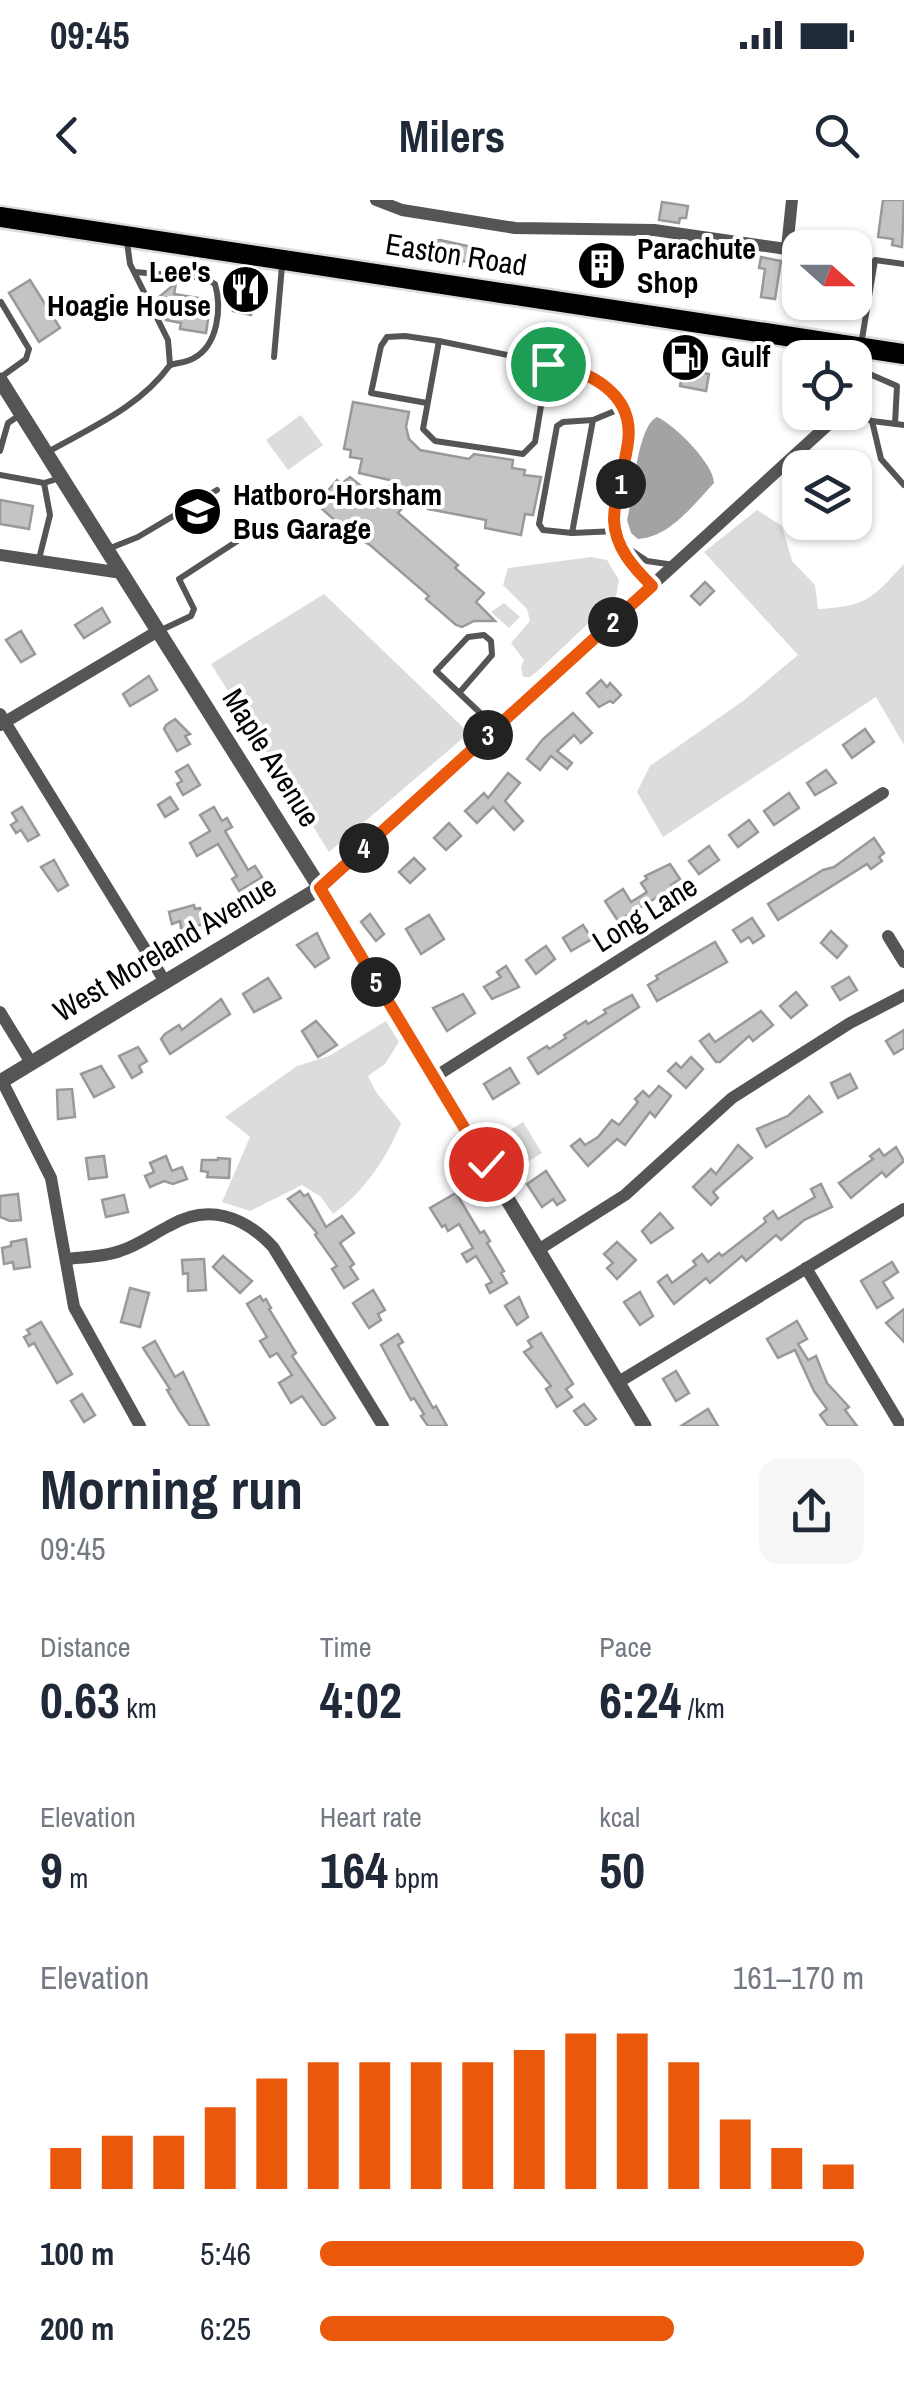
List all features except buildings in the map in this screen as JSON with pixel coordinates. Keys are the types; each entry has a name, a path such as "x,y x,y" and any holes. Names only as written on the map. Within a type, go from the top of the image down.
{"highway":[{"name":"Easton Road","path":"0,217 821,340"},
{"name":"Easton Road","path":"872,348 904,354"}],"street":[{"path":"376,200 402,210 515,228 654,230 782,248"},
{"path":"792,200 793,230"},
{"name":"Maple Avenue","path":"0,378 10,420 46,453 107,549 320,888 644,1426"},
{"name":"West Moreland Avenue","path":"1,1081 320,888 826,430"},
{"path":"0,555 122,574"},
{"path":"158,631 2,720 164,980"},
{"name":"Long Lane","path":"433,1078 883,792"},
{"path":"888,936 904,962"},
{"path":"538,1250 625,1195 732,1098 850,1023 904,995"},
{"path":"0,1012 30,1062"},
{"path":"1,1081 45,1160 80,1322 140,1426"},
{"path":"618,1384 904,1209"},
{"path":"66,1259 124,1250 196,1215 236,1218 254,1228 272,1247 383,1426"},
{"path":"806,1268 901,1426"}],"lane":[{"path":"126,235 134,272 168,340 170,365"},
{"path":"274,357 283,260"},
{"path":"862,340 876,260 904,264"},
{"path":"46,453 132,404 154,387 170,365 194,359 210,344 220,302 215,284 205,278 134,272"},
{"path":"0,378 26,359 29,349 1,302"},
{"path":"427,404 372,393 380,346 386,337 405,336 571,368 609,388 622,408 630,436 614,521 626,560 652,586"},
{"path":"439,342 423,429 435,441 523,454 535,442 548,364"},
{"path":"872,379 896,386 900,424 872,421 881,459 904,485"},
{"path":"617,531 572,533 543,530 539,524 557,426 593,420 622,408"},
{"path":"0,452 10,420"},
{"path":"572,533 593,420"},
{"path":"0,476 44,483 61,478"},
{"path":"39,561 50,515 44,483"},
{"path":"107,549 138,537 217,490"},
{"path":"158,631 191,616 194,610 179,579 248,534"},
{"path":"622,544 647,561 675,566"},
{"path":"459,692 492,656 488,638 471,635 436,671 496,728"}],"shaded area":[{"path":"301,415 323,445 288,470 266,440"},
{"path":"657,417 692,446 708,466 714,483 671,526 638,539 631,533 627,520 640,447 650,423"},
{"path":"757,510 782,526 782,540 786,540 792,561 815,585 818,609 858,603 884,585 904,564 904,745 876,697 663,837 637,792 650,766 743,701 798,655 704,552"},
{"path":"591,557 607,560 619,580 616,597 540,669 523,677 524,660 511,643 530,621 527,609 503,585 508,568"},
{"path":"324,594 469,733 329,852 211,664"},
{"path":"504,603 520,617 509,628 491,612"},
{"path":"386,1021 399,1042 385,1064 368,1076 401,1123 365,1185 333,1214 321,1197 302,1185 250,1211 222,1202 250,1137 225,1117 297,1066 329,1056"},
{"path":"523,1122 542,1153 513,1171 494,1140"}],"place":[{"name":"Parachute Shop","path":"602,266"},
{"name":"Lee's Hoagie House","path":"246,289"},
{"name":"Gulf","path":"686,357"},
{"name":"Hatboro-Horsham Bus Garage","path":"198,512"}],"route":[{"path":"486,1164 320,888 652,586 626,560 614,521 630,436 622,408 609,388 591,376 548,364"}]}
